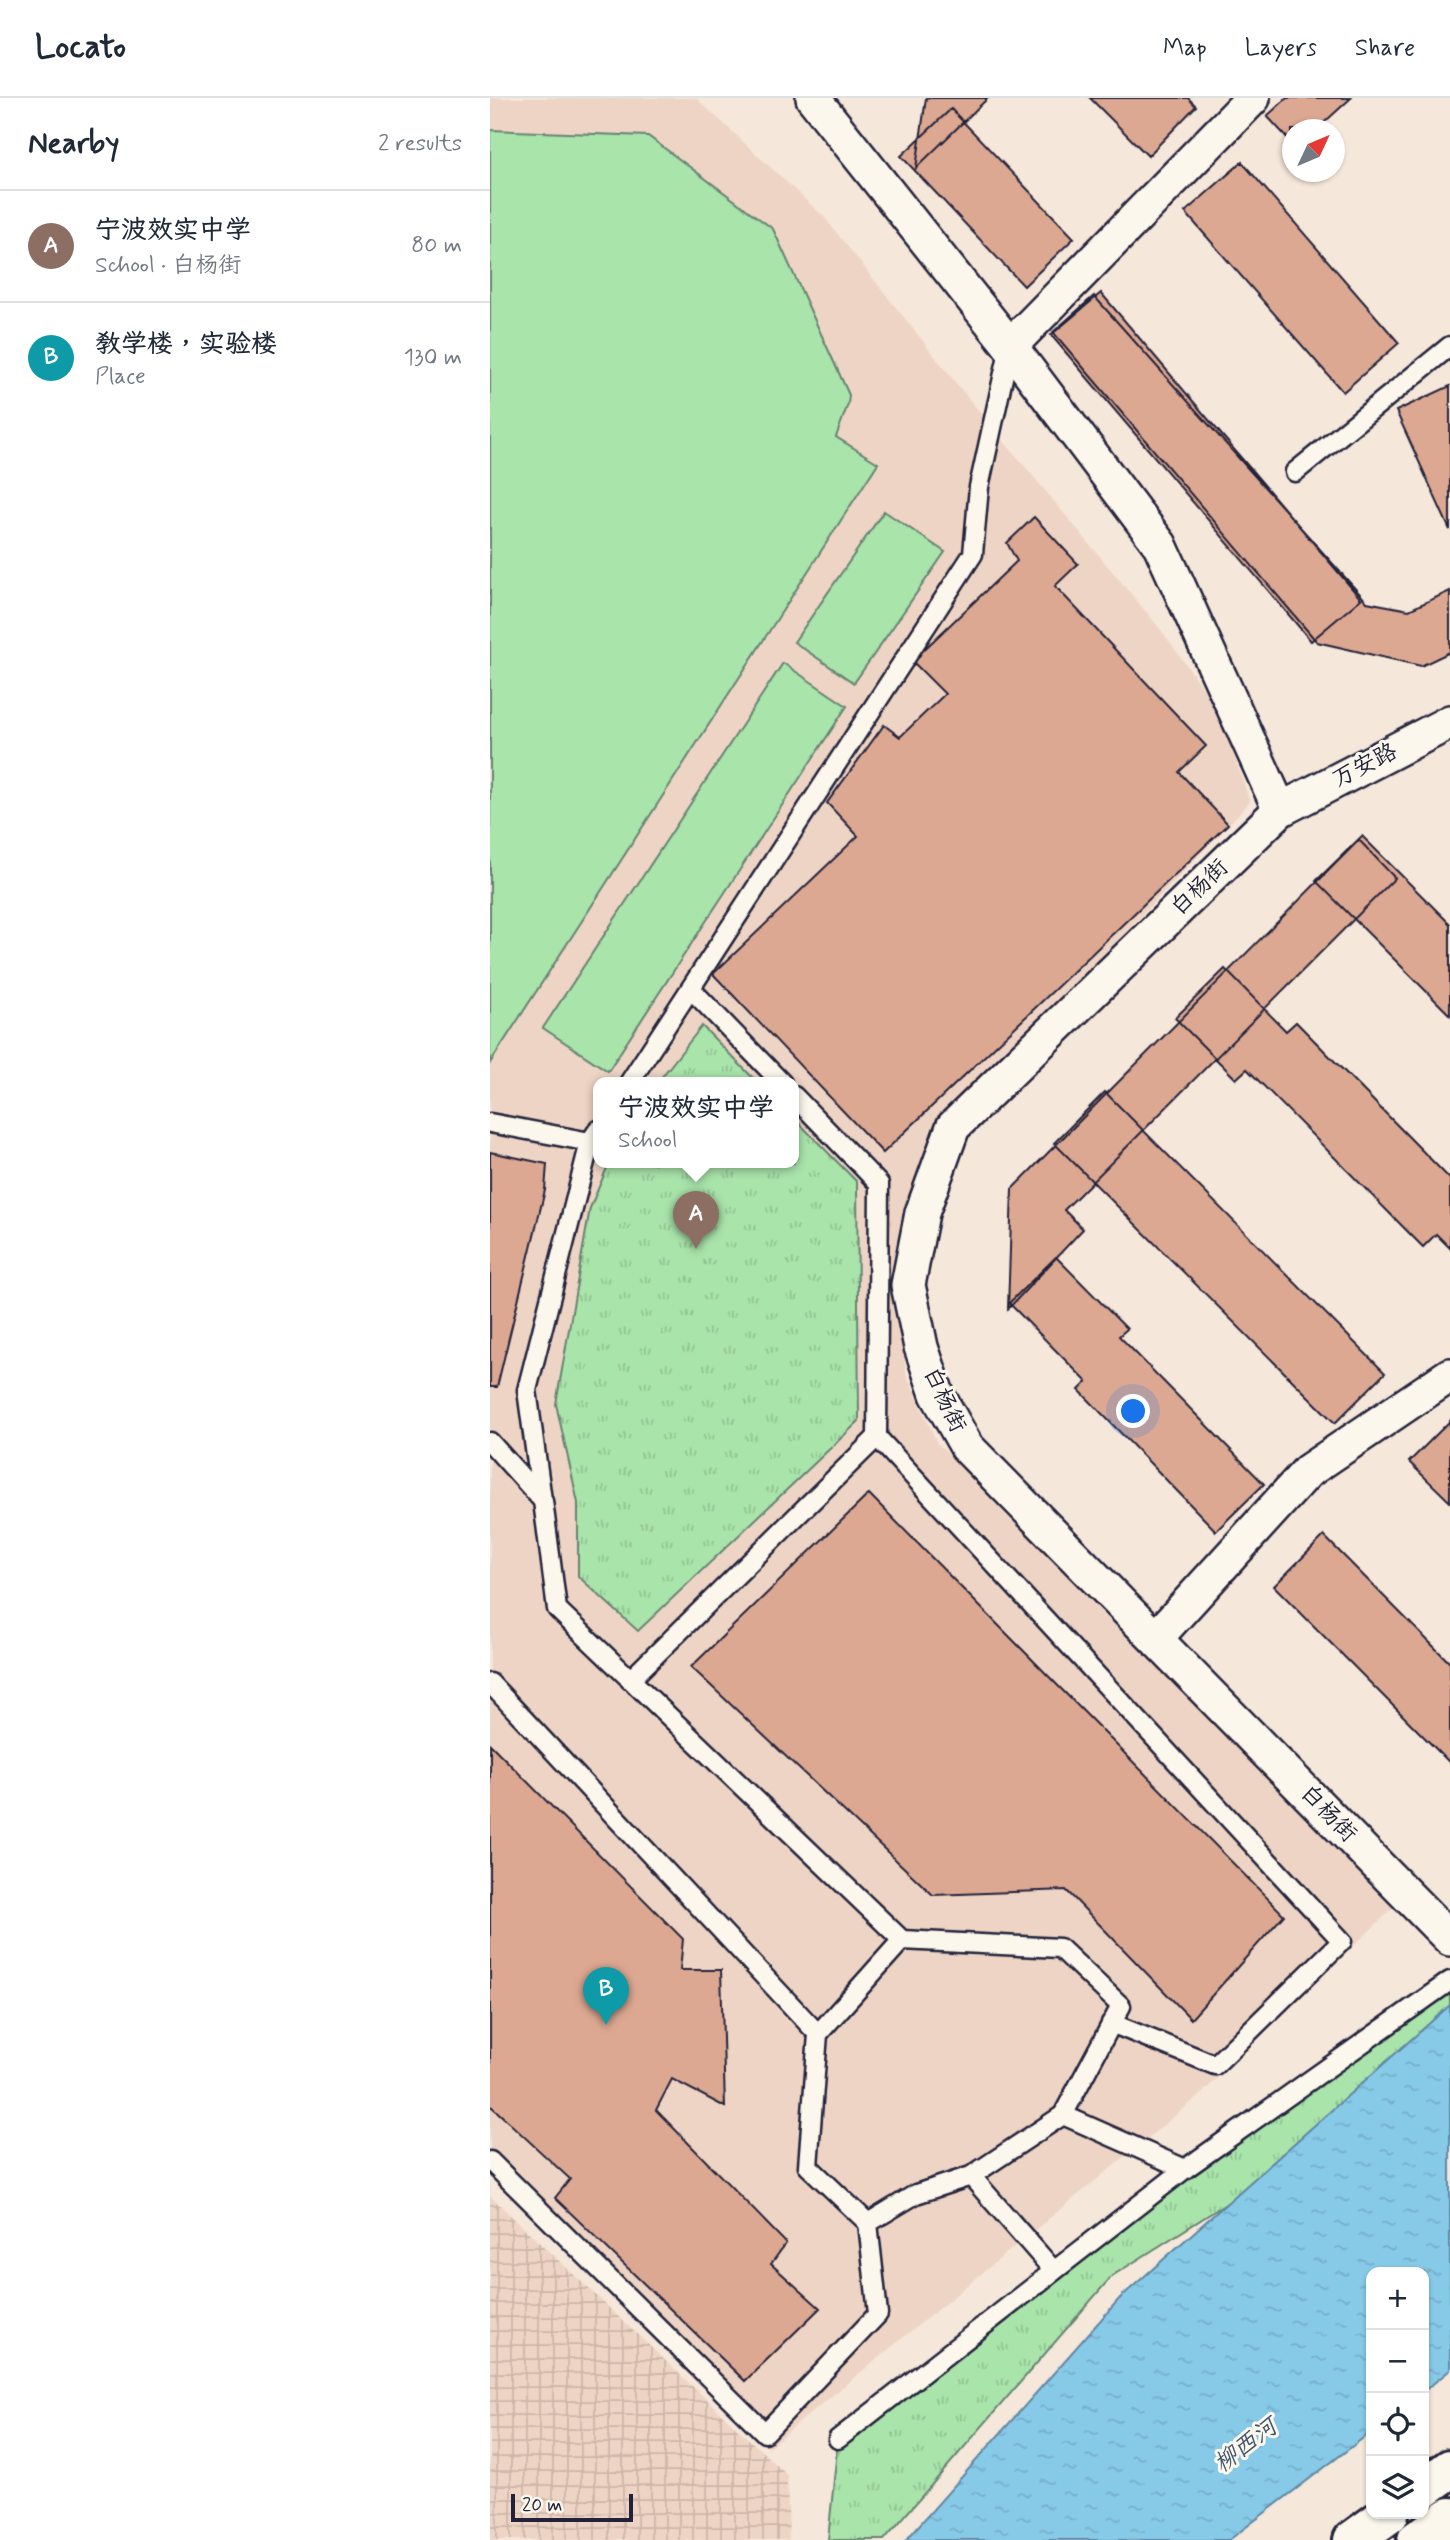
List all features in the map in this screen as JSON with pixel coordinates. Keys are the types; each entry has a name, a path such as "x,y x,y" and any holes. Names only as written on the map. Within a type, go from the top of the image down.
{"main road":[{"path":"1429,2484 1450,2469"},
{"path":"1418,2540 1450,2517"},
{"path":"1353,2540 1382,2519"}],"street":[{"path":"813,98 1010,346 1160,545 1280,810"},
{"path":"1010,346 1253,98"},
{"name":"万安路","path":"1280,810 1450,722"},
{"name":"白杨街","path":"1280,810 953,1127 922,1213 908,1285 921,1347 937,1394 967,1447 1450,1939"},
{"path":"1156,1638 1308,1471 1450,1375"}],"lane":[{"path":"633,1077 973,554 979,487 1010,346"},
{"path":"1295,472 1450,346"},
{"path":"691,989 776,1077"},
{"path":"799,1101 879,1184 877,1437 1342,1941 1215,2065 1111,2024"},
{"path":"490,1123 593,1136"},
{"path":"593,1140 527,1390 557,1609 902,1940 1060,1948 1121,2006 1063,2115 971,2176 916,2194 868,2222"},
{"path":"631,1680 877,1437"},
{"path":"490,1442 542,1500"},
{"path":"490,1683 818,2034"},
{"path":"490,2161 765,2433 878,2314 868,2222 808,2166 818,2034 902,1940"},
{"path":"838,2439 1185,2169 1450,1981"},
{"path":"1063,2115 1185,2169"},
{"path":"971,2176 1054,2271"}],"shaded area":[{"path":"490,98 696,98 824,217 968,398 1161,630 1218,709 1250,802 940,1125 895,1282 906,1373 937,1443 1145,1646 1394,1907 1199,2096 769,2447 490,2178"},
{"path":"490,2196 787,2475 789,2540 490,2540"}],"green space":[{"path":"490,130 648,136 773,229 849,395 836,437 878,463 490,1063"},
{"path":"884,511 945,552 854,683 794,642"},
{"path":"783,663 847,706 608,1071 543,1028"},
{"path":"702,1026 752,1077 662,1077"},
{"path":"799,1123 857,1182 859,1421 638,1631 578,1576 578,1503 556,1404 590,1208 607,1168 799,1168"},
{"path":"1450,1982 1450,2062 1112,2276 884,2540 828,2540 838,2439"}],"water":[{"name":"柳西河","path":"1450,2005 1450,2370 1429,2387 1429,2267 1366,2267 1366,2436 1229,2540 906,2540 1120,2298"}],"building":[{"path":"926,98 988,98 916,168"},
{"path":"1090,98 1188,98 1196,106 1148,156"},
{"path":"1287,98 1351,98 1328,119 1282,119 1282,132 1267,116"},
{"path":"951,109 1074,238 1024,286 901,156"},
{"path":"1242,162 1399,343 1343,392 1185,212"},
{"path":"1101,293 1361,599 1311,641 1051,335"},
{"path":"1094,296 1367,602 1409,610 1450,591 1450,652 1421,666 1317,642 1053,332"},
{"path":"1450,386 1450,530 1396,411"},
{"path":"1034,517 1078,564 1055,586 1206,746 1179,772 1228,824 883,1153 713,974 858,836 827,803 884,725 900,737 945,694 912,661 1017,561 1007,543"},
{"path":"1362,836 1450,924 1450,1015 1316,881"},
{"path":"1359,840 1395,878 1064,1210 1083,1229 1008,1309 1012,1189"},
{"path":"1225,969 1286,1031 1296,1022 1450,1179 1450,1248 1436,1234 1423,1247 1247,1069 1236,1079 1175,1018"},
{"path":"1105,1092 1385,1373 1335,1423 1054,1143"},
{"path":"490,1152 547,1164 545,1190 497,1387 490,1387"},
{"path":"1056,1257 1127,1329 1119,1336 1264,1484 1216,1531 1079,1390 1087,1382 1009,1303"},
{"path":"1450,1421 1450,1502 1409,1462"},
{"path":"869,1494 1284,1915 1191,2019 1066,1890 933,1895 691,1667"},
{"path":"1324,1536 1450,1663 1450,1763 1274,1586"},
{"path":"490,1744 683,1939 680,1970 721,1970 725,2107 672,2079 656,2110 786,2243 771,2264 820,2308 745,2381 555,2198 570,2179 490,2105"}],"place":[{"name":"宁波效实中学","path":"696,1249"},
{"name":"教学楼，实验楼","path":"606,2025"}]}
